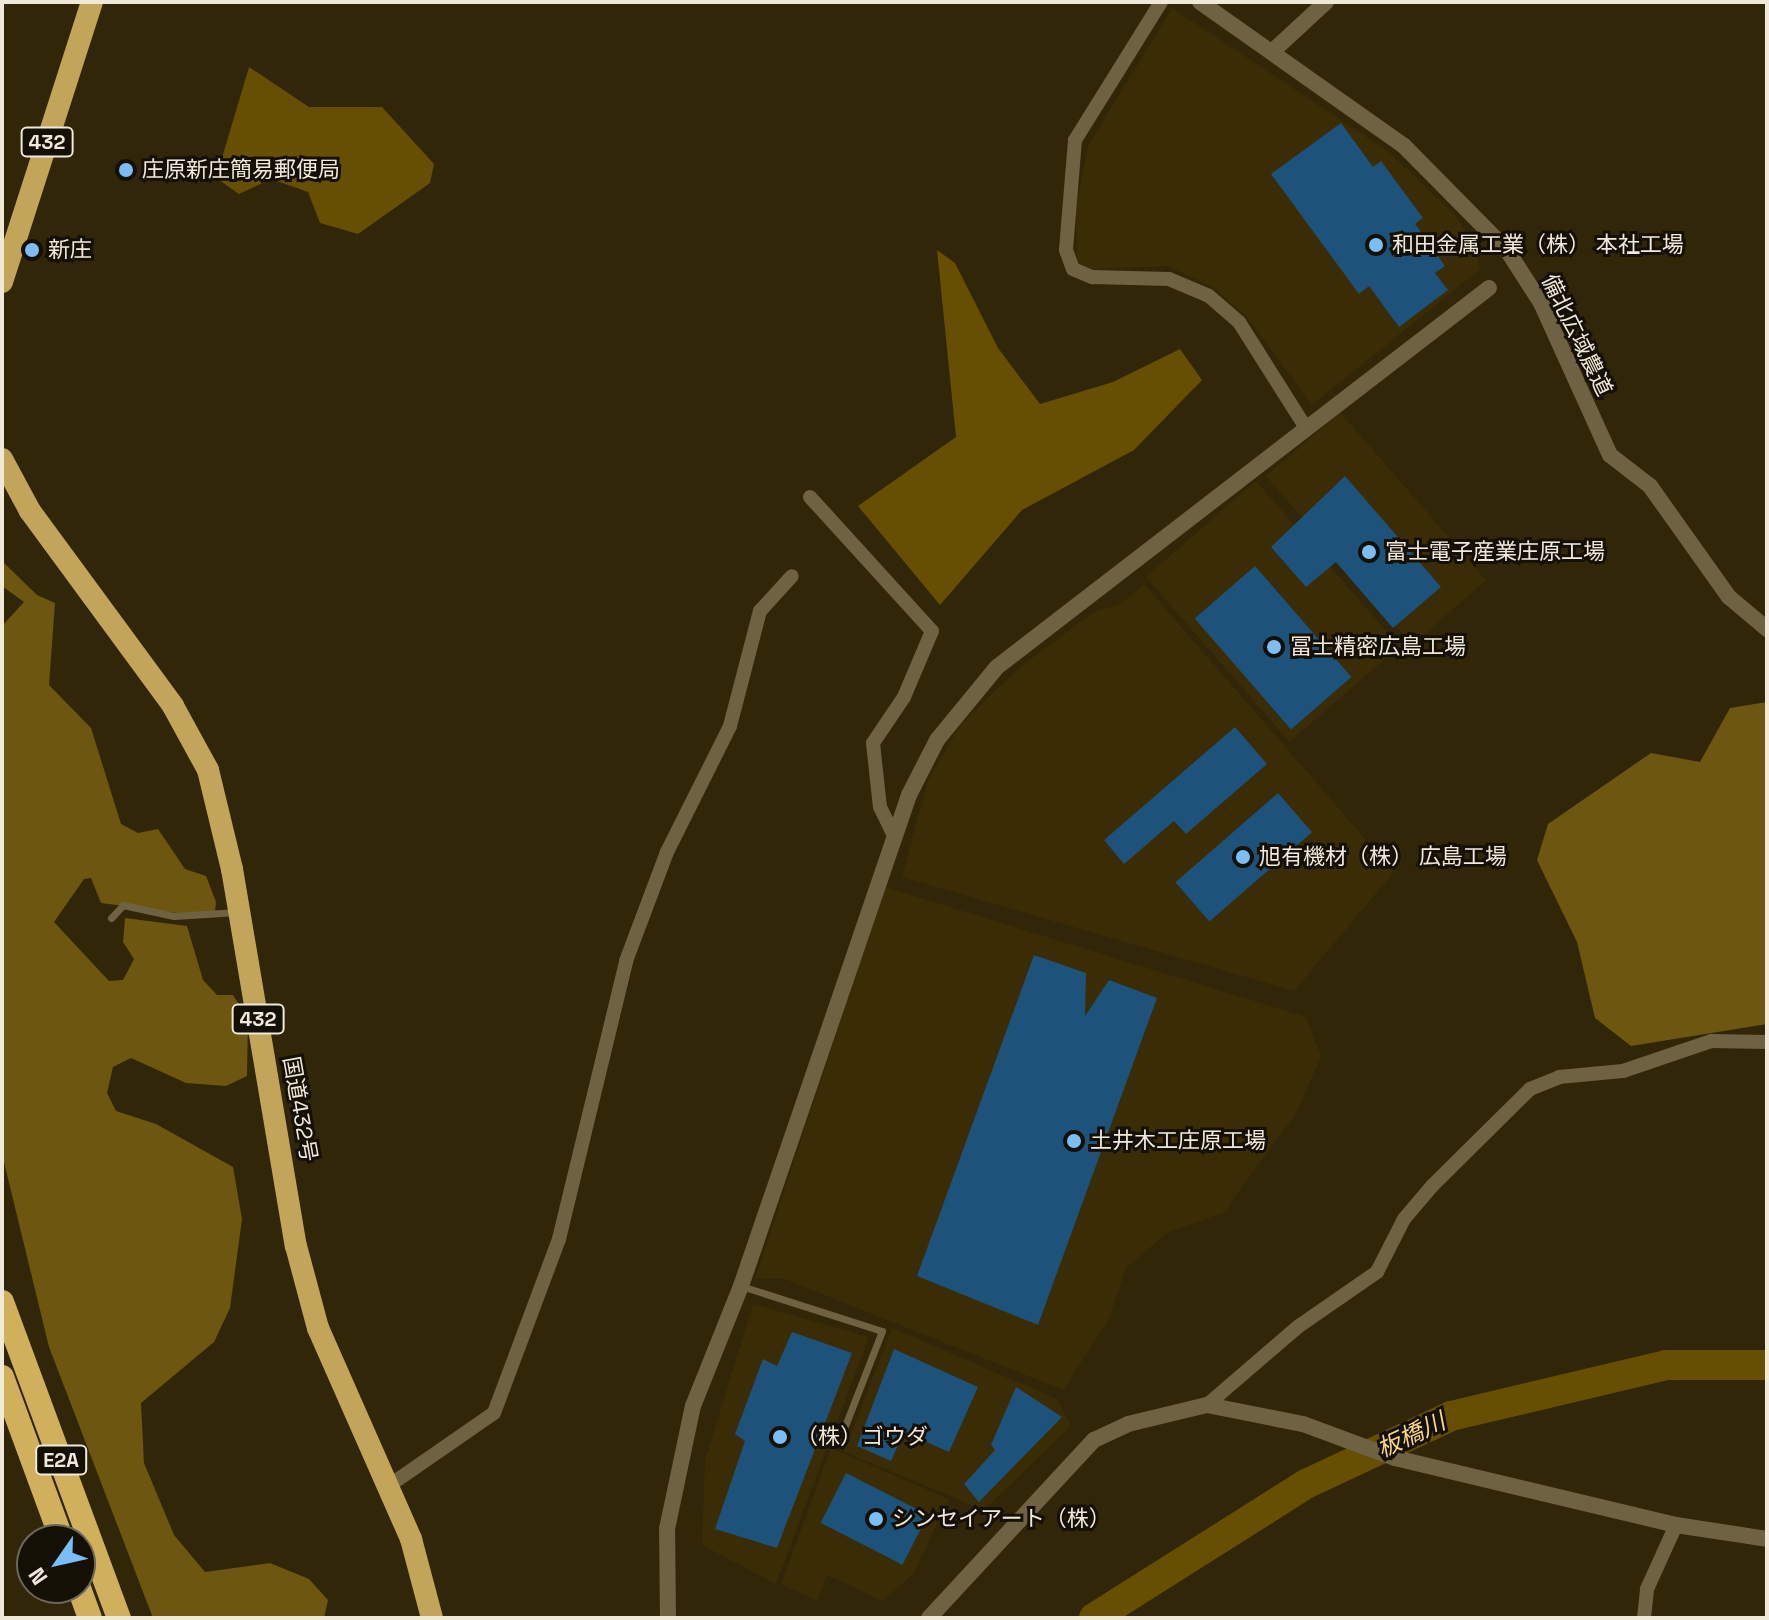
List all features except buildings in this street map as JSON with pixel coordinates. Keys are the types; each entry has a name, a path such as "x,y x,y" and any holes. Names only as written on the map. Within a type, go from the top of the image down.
{"highway":[{"name":"432","path":"3,279 92,2"},
{"name":"国道432号","path":"2,459 30,511 173,706 208,770 240,912 296,1246 314,1315 347,1402 390,1485 430,1594 432,1618"},
{"name":"E2A","path":"2,1302 119,1618"},
{"name":"E2A","path":"2,1377 56,1524"}],"street":[{"path":"1161,2 1075,140 1066,250 1073,269 1092,277 1169,279 1209,296 1239,322 1304,425"},
{"name":"備北広域農道","path":"1200,2 1404,146 1507,250 1541,303 1610,455 1650,486 1729,597 1767,629"},
{"path":"1273,51 1326,2"},
{"path":"668,1618 667,1529 693,1406 741,1286 894,836 937,740 997,667 1304,425 1489,288"},
{"path":"810,497 932,631 904,697 873,743 880,807 894,836"},
{"path":"390,1485 494,1413 559,1239 626,961 667,852 730,726 760,611 792,576"},
{"path":"1207,1405 1299,1326 1377,1272 1422,1197 1530,1089 1559,1077 1623,1071 1711,1041 1767,1042"},
{"path":"929,1618 1094,1440 1128,1424 1207,1405 1303,1424 1395,1458 1676,1525 1767,1539"},
{"path":"1644,1618 1647,1589 1676,1525"}],"lane":[{"path":"111,918 123,905 174,916 240,912"},
{"path":"741,1286 882,1331 838,1444"}],"shaded area":[{"path":"1172,8 1389,152 1456,216 1476,250 1480,269 1312,405 1247,317 1214,288 1168,266 1093,269 1077,262 1076,208 1088,146"},
{"path":"249,67 309,107 382,107 434,164 430,183 358,234 320,223 308,192 271,179 239,194 216,178"},
{"path":"937,250 955,263 998,348 1040,404 1113,382 1180,349 1202,380 1134,450 1022,510 940,605 858,506 956,437"},
{"path":"1340,412 1486,580 1412,645 1266,476"},
{"path":"1256,481 1400,646 1289,742 1146,577"},
{"path":"2,561 37,595 55,603 49,685 91,728 121,824 138,833 158,829 185,869 206,876 216,902 215,911 185,914 101,903 91,878 84,879 54,922 109,981 123,980 134,959 123,942 125,918 187,926 203,980 217,995 233,995 248,1019 247,1076 226,1086 186,1083 131,1058 113,1067 107,1093 116,1111 156,1124 233,1167 242,1219 230,1308 214,1342 141,1403 144,1463 174,1535 205,1572 270,1563 309,1579 328,1600 324,1618 153,1618 49,1347 2,1154 2,626 24,602 2,586"},
{"path":"1144,584 1394,872 1294,991 902,877 928,780 961,724 1020,667 1092,613 1121,604"},
{"path":"1767,702 1767,1024 1631,1046 1595,1018 1577,942 1537,860 1548,824 1651,753 1700,762 1730,708"},
{"path":"885,887 1306,1017 1321,1056 1297,1112 1224,1212 1167,1233 1126,1268 1108,1321 1063,1390 782,1278 755,1279"},
{"path":"753,1304 869,1337 776,1584 702,1545 705,1460"},
{"path":"892,1328 1057,1399 1071,1426 984,1510 844,1452"},
{"path":"831,1448 949,1499 913,1574 883,1601 827,1575 817,1601 781,1584"}],"waterway":[{"name":"板橋川","path":"1094,1618 1306,1484 1451,1416 1666,1365 1767,1365"}],"place":[{"name":"庄原新庄簡易郵便局","path":"126,170"},
{"name":"和田金属工業（株） 本社工場","path":"1376,245"},
{"name":"新庄","path":"32,250"},
{"name":"富士電子産業庄原工場","path":"1369,552"},
{"name":"冨士精密広島工場","path":"1274,647"},
{"name":"旭有機材（株） 広島工場","path":"1243,857"},
{"name":"土井木工庄原工場","path":"1074,1141"},
{"name":"（株）ゴウダ","path":"780,1437"},
{"name":"シンセイアート（株）","path":"876,1519"}]}
